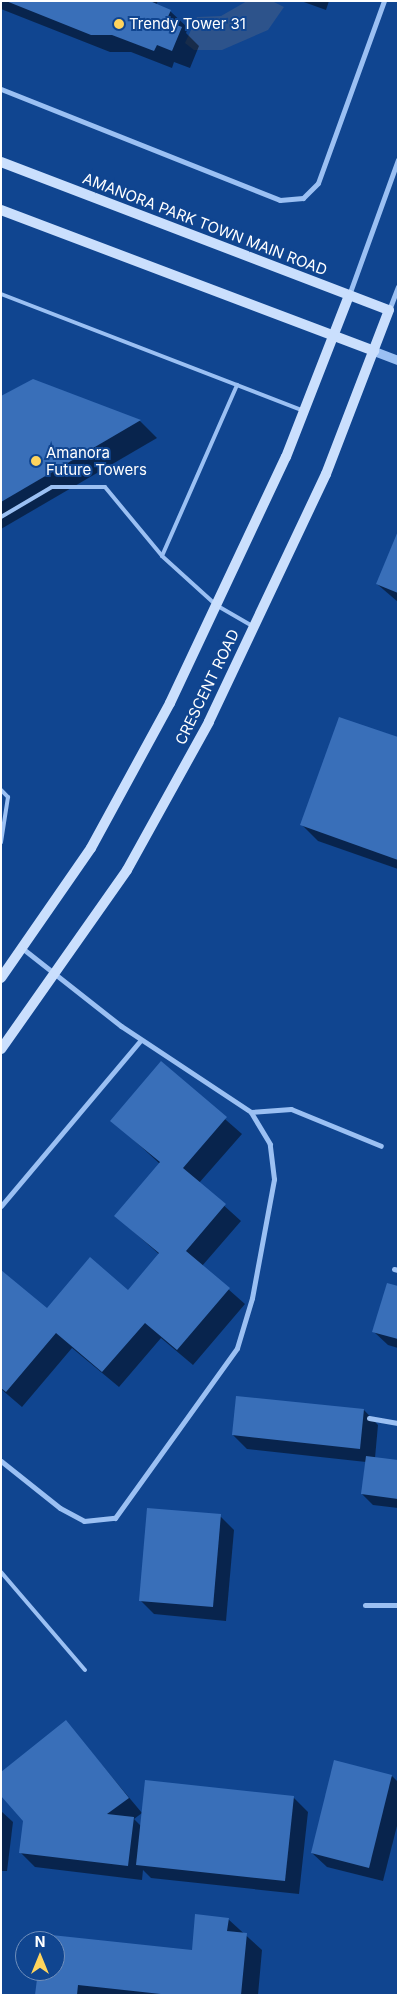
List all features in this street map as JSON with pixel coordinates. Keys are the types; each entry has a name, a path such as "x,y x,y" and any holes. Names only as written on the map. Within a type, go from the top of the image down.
{"main road":[{"name":"AMANORA PARK TOWN MAIN ROAD","path":"1,162 393,312"},
{"path":"1,210 374,351"},
{"name":"CRESCENT ROAD","path":"1,978 91,848 170,703 286,457 349,295"},
{"name":"CRESCENT ROAD","path":"1,1050 57,974 127,870 209,722 326,474 374,351 393,312"}],"street":[{"path":"1,89 280,200 304,198 318,183 384,1"},
{"path":"349,295 398,160"},
{"path":"393,312 398,287"},
{"path":"374,351 398,360"},
{"path":"1,1461 60,1508 84,1521 115,1518 237,1348 252,1298 274,1179 270,1144 251,1112 141,1040 22,948"},
{"path":"1,1206 141,1040"},
{"path":"251,1112 291,1109 381,1146"},
{"path":"369,1418 398,1423"},
{"path":"365,1605 398,1605"}],"lane":[{"path":"1,294 304,411"},
{"path":"162,556 237,386"},
{"path":"1,516 52,487 105,487 162,556 216,606 254,627"},
{"path":"1,790 8,797 1,842"},
{"path":"1,1572 84,1670"}],"water":[{"path":"247,1 272,1 284,7 268,30 222,50 194,50 185,43 197,17 221,16"}],"building":[{"name":"Trendy Tower 31","path":"6,1 150,1 171,10 166,21 182,27 172,51 157,45 154,51 112,35 91,35"},
{"name":"Amanora Future Towers","path":"33,379 141,420 1,502 1,396"},
{"path":"398,531 398,593 376,584"},
{"path":"339,717 398,737 398,860 300,825"},
{"path":"161,1061 227,1117 183,1168 226,1204 186,1251 230,1288 177,1350 145,1323 102,1372 56,1333 6,1392 1,1388 1,1270 47,1308 90,1257 128,1290 159,1253 114,1216 160,1162 110,1121"},
{"path":"387,1283 398,1286 398,1339 372,1332"},
{"path":"236,1396 364,1409 360,1449 232,1435"},
{"path":"366,1456 398,1460 398,1499 361,1494"},
{"path":"147,1508 221,1514 213,1607 139,1601"},
{"path":"66,1720 129,1798 107,1814 134,1817 128,1866 19,1853 23,1821 1,1796 1,1772"},
{"path":"334,1760 392,1775 369,1868 311,1853"},
{"path":"145,1780 294,1796 285,1881 136,1865"},
{"path":"195,1914 229,1918 227,1931 247,1933 241,1995 170,1995 78,1985 77,1995 35,1995 37,1981 65,1981 65,1936 192,1950"}],"place":[{"name":"Trendy Tower 31","path":"119,24"},
{"name":"Amanora Future Towers","path":"36,461"}]}
